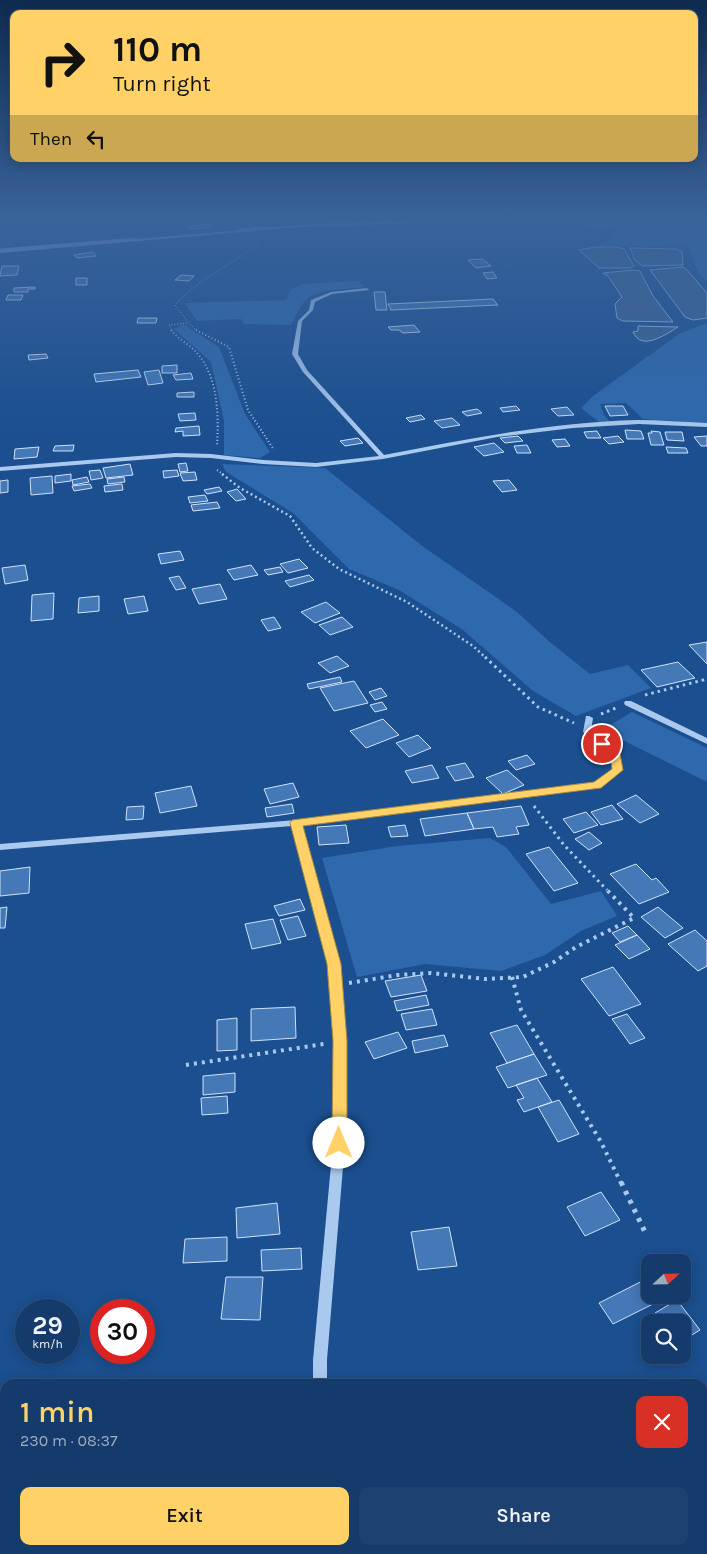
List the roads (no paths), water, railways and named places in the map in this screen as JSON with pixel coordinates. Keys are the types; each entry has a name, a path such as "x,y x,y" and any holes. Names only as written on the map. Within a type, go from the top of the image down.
{"street":[{"path":"367,289 331,293 313,301 311,310 300,321 295,354 305,371 383,457"},
{"path":"0,469 176,455 316,464 383,457 497,435 573,426 639,422 707,425"},
{"path":"628,704 707,741"},
{"path":"0,846 296,823 597,785 618,770 616,755 587,732 589,718"},
{"path":"296,823 334,964 340,1041 339,1143 320,1360 320,1379"}]}
